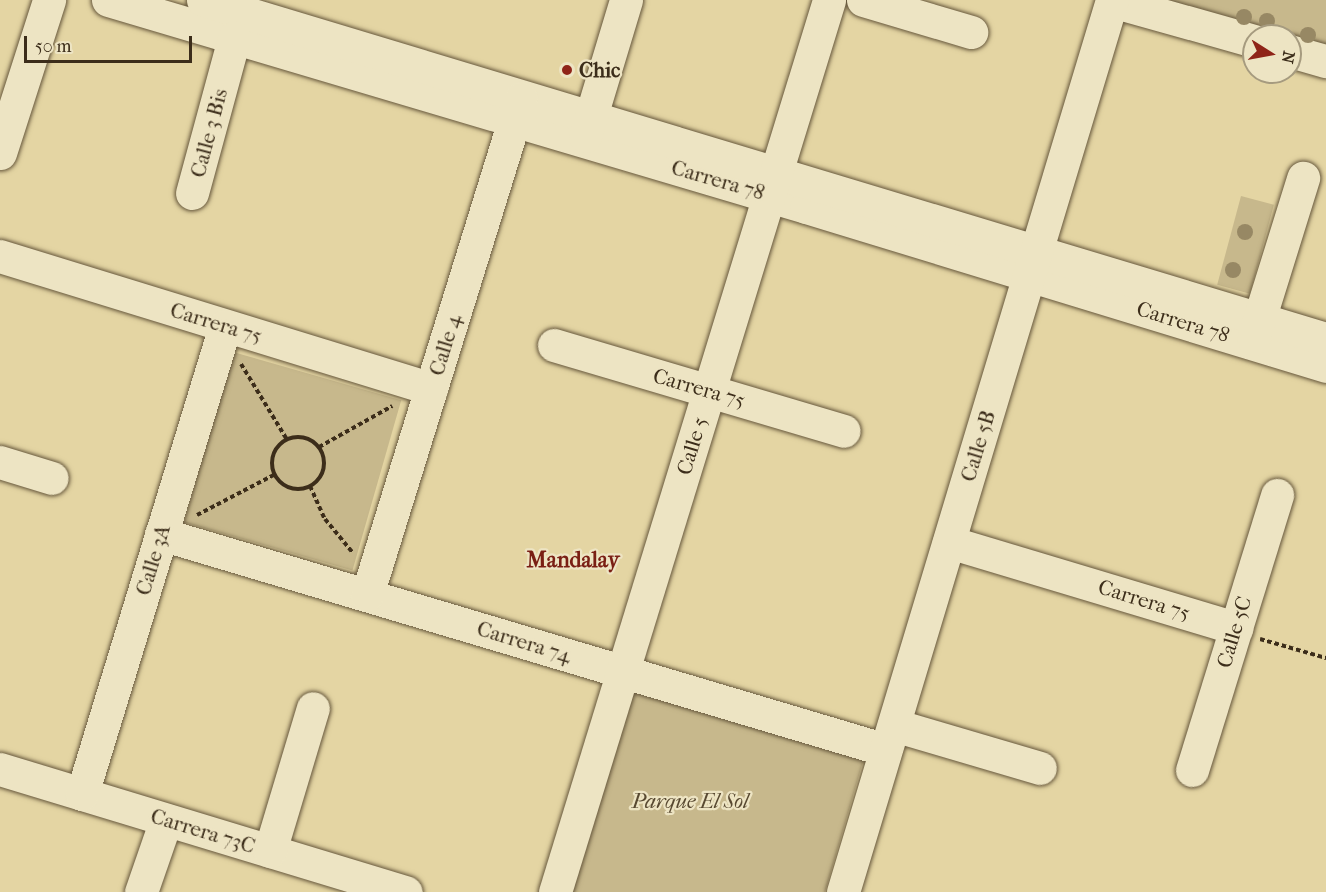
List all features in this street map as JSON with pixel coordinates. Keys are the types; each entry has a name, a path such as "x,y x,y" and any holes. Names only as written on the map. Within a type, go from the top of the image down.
{"street":[{"path":"0,153 49,0"},
{"name":"Carrera 78","path":"108,0 234,38 519,108"},
{"name":"Carrera 78","path":"203,0 519,108 773,183 1255,331 1326,366"},
{"path":"587,128 626,0"},
{"name":"Calle 5","path":"555,892 829,0"},
{"path":"863,0 971,32"},
{"path":"1112,0 1242,38"},
{"name":"Calle 5B","path":"843,892 1112,0"},
{"name":"Calle 3 Bis","path":"192,193 234,38"},
{"path":"1302,54 1326,61"},
{"name":"Calle 4","path":"369,588 519,108"},
{"path":"1255,331 1303,178"},
{"name":"Carrera 75","path":"0,256 431,389"},
{"name":"Calle 3A","path":"82,794 225,326"},
{"name":"Carrera 78","path":"1255,331 1326,339"},
{"name":"Carrera 75","path":"555,345 844,430"},
{"path":"0,462 52,478"},
{"name":"Calle 5C","path":"1192,770 1276,495"},
{"name":"Carrera 74","path":"161,534 369,588 623,671 890,738 1040,768"},
{"name":"Carrera 75","path":"949,542 1236,628"},
{"path":"270,851 314,708"},
{"name":"Carrera 73C","path":"0,770 270,851 336,882 406,892"},
{"path":"141,892 166,820"}],"path":[{"path":"225,326 233,352 286,438"},
{"path":"319,447 401,401 431,389"},
{"path":"299,436 314,440 319,447 325,465 320,479 310,486 295,489 273,475 271,465 286,438 299,436"},
{"path":"161,534 273,475"},
{"path":"310,486 325,519 369,588"},
{"path":"1236,628 1326,658"}],"green space":[{"path":"1165,0 1326,0 1326,44 1302,39 1302,24 1246,24"},
{"path":"1241,196 1274,205 1250,294 1217,285"},
{"path":"233,352 401,400 352,570 184,522"},
{"name":"Parque El Sol","path":"627,688 864,758 825,892 568,892"}],"place":[{"name":"Chic","path":"567,70"}],"district":[{"name":"Mandalay","path":"573,561"}]}
